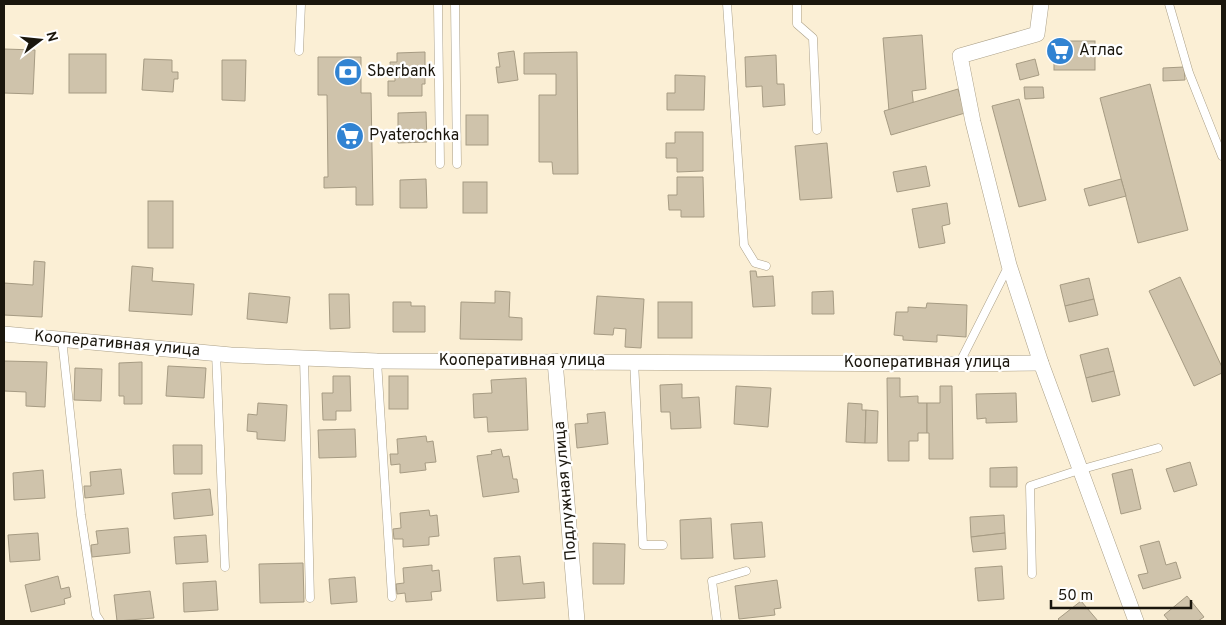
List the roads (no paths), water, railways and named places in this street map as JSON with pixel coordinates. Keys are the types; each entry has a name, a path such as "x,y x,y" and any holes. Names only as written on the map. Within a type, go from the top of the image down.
{"street":[{"path":"1041,4 1037,34 960,56 973,122 1009,265 1079,470 1136,621"},
{"name":"Кооперативная улица","path":"4,334 216,353 377,361 1041,363"},
{"name":"Подлужная улица","path":"555,361 577,621"}],"lane":[{"path":"299,51 301,4"},
{"path":"438,4 440,164"},
{"path":"455,4 457,164"},
{"path":"727,4 744,245 755,263 766,266"},
{"path":"797,4 797,24 812,38 817,130"},
{"path":"1169,4 1189,73 1222,156"},
{"path":"959,364 1009,265"},
{"path":"62,340 81,515 96,615 100,621"},
{"path":"216,353 225,567"},
{"path":"304,358 310,598"},
{"path":"377,361 392,597"},
{"path":"634,361 643,545 663,545"},
{"path":"1032,574 1030,486 1158,448"},
{"path":"717,621 712,581 746,571"}],"place":[{"name":"Атлас","path":"1060,51"},
{"name":"Sberbank","path":"348,72"},
{"name":"Pyaterochka","path":"350,136"}]}
